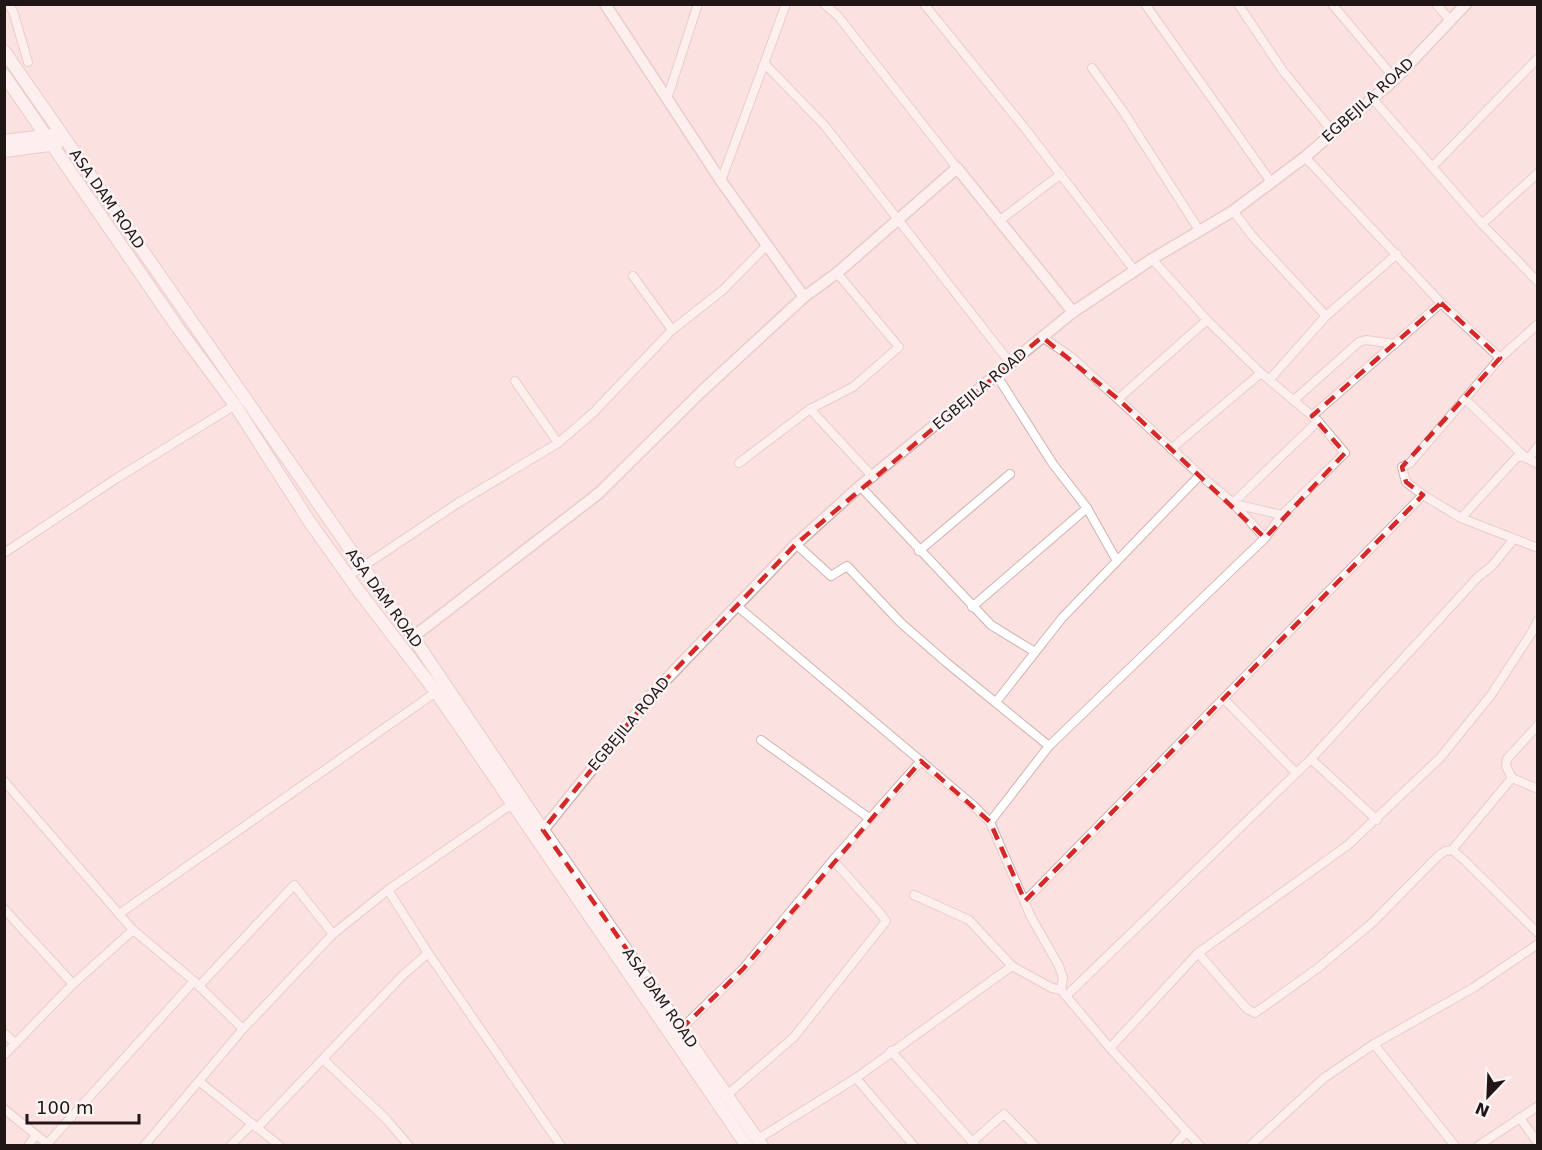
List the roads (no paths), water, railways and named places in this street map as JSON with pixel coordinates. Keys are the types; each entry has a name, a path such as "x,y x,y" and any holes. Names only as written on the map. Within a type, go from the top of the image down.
{"main road":[{"name":"ASA DAM ROAD","path":"4,51 413,637 543,830 760,1142"},
{"name":"ASA DAM ROAD","path":"4,75 178,328 235,405 309,521 436,692 747,1146"},
{"path":"22,139 29,130 30,112"},
{"path":"4,151 34,148 64,138"},
{"path":"4,141 22,139 50,141"},
{"path":"34,148 50,153 64,163"}],"street":[{"path":"8,4 13,11 28,62"},
{"path":"605,4 721,181 804,297"},
{"path":"613,16 617,4"},
{"path":"667,99 698,4"},
{"path":"721,181 786,4"},
{"path":"824,4 838,16 1073,312"},
{"path":"924,4 1135,270"},
{"path":"1145,4 1272,182"},
{"path":"1238,4 1283,71 1333,132"},
{"path":"1332,4 1395,79"},
{"path":"1436,4 1450,20"},
{"name":"EGBEJILA ROAD","path":"543,830 653,693 795,544 860,486 1073,312 1152,259 1233,211 1305,157 1395,79 1466,4"},
{"path":"1433,165 1538,58"},
{"path":"765,64 825,126 1011,364"},
{"path":"1092,68 1123,111 1199,230"},
{"path":"1372,98 1433,165 1482,224 1538,282"},
{"path":"1305,157 1441,303 1500,358"},
{"path":"413,637 599,493 702,391 804,297 837,273 957,168"},
{"path":"1482,224 1538,173"},
{"path":"999,221 1061,174"},
{"path":"1233,211 1292,281 1326,316"},
{"path":"349,576 458,503 558,443 593,413 672,330 723,290 766,246"},
{"path":"1270,379 1326,316 1397,254"},
{"path":"990,822 1049,746 1265,538 1282,516 1345,453 1315,418 1261,373 1207,320 1152,259"},
{"path":"740,463 810,409 853,387 899,346 837,273"},
{"path":"633,276 672,330"},
{"path":"1233,503 1315,418 1441,303"},
{"path":"1118,399 1207,320"},
{"path":"1538,324 1500,358 1410,463 1402,467 1406,482 1461,518 1538,548"},
{"path":"1041,337 1070,356 1118,399 1233,503 1265,538"},
{"path":"1294,400 1359,342 1365,340 1395,344"},
{"path":"1171,449 1261,373"},
{"path":"997,376 1053,464 1087,508 1117,561"},
{"path":"515,381 558,443"},
{"path":"1465,399 1526,458 1538,464"},
{"path":"4,553 114,480 235,405"},
{"path":"810,409 873,477"},
{"path":"1461,518 1517,457 1530,457 1538,446"},
{"path":"919,550 1010,474"},
{"path":"996,702 1062,618 1200,475"},
{"path":"860,486 972,607 991,625 1035,652"},
{"path":"1025,901 1423,495"},
{"path":"1233,503 1282,516"},
{"path":"972,607 1087,508"},
{"path":"1063,993 1311,759 1478,577 1492,566 1513,540"},
{"path":"795,544 831,576 847,566 901,623 1049,746"},
{"path":"737,606 974,805 990,822 1032,916 1059,966 1063,978 1063,993"},
{"path":"1110,1048 1198,953 1348,845 1440,758 1491,695 1538,620"},
{"path":"119,914 436,692"},
{"path":"1224,699 1296,773"},
{"path":"1538,725 1507,759 1506,766 1512,778 1538,789"},
{"path":"761,740 869,818"},
{"path":"1311,759 1377,820"},
{"path":"682,1028 743,969 833,860 921,761"},
{"path":"1198,953 1247,1009 1255,1013 1318,968 1371,923 1438,856 1445,851 1452,850 1512,778"},
{"path":"4,781 133,930 197,983 243,1029"},
{"path":"144,1146 243,1029 333,934 388,890 512,804"},
{"path":"1452,850 1538,933"},
{"path":"727,1095 794,1037 886,921 833,860"},
{"path":"4,1110 49,1145 197,983 294,885 333,934"},
{"path":"388,890 428,953 561,1146"},
{"path":"914,895 969,920 1012,966 1063,993 1200,1146"},
{"path":"4,909 73,984"},
{"path":"4,1055 73,984 133,930"},
{"path":"1250,1146 1324,1078 1374,1044 1473,988 1538,944"},
{"path":"230,1146 255,1126 324,1059 402,976 428,953"},
{"path":"760,1142 1012,966"},
{"path":"4,1033 15,1043"},
{"path":"1374,1044 1455,1146"},
{"path":"891,1051 974,1144 1004,1114 1035,1146"},
{"path":"324,1059 387,1120 409,1146"},
{"path":"856,1077 914,1146"},
{"path":"200,1082 279,1146"},
{"path":"1478,1146 1538,1106"},
{"path":"1520,1118 1538,1143"},
{"path":"1174,1146 1186,1132"},
{"path":"27,1146 36,1135"}]}
